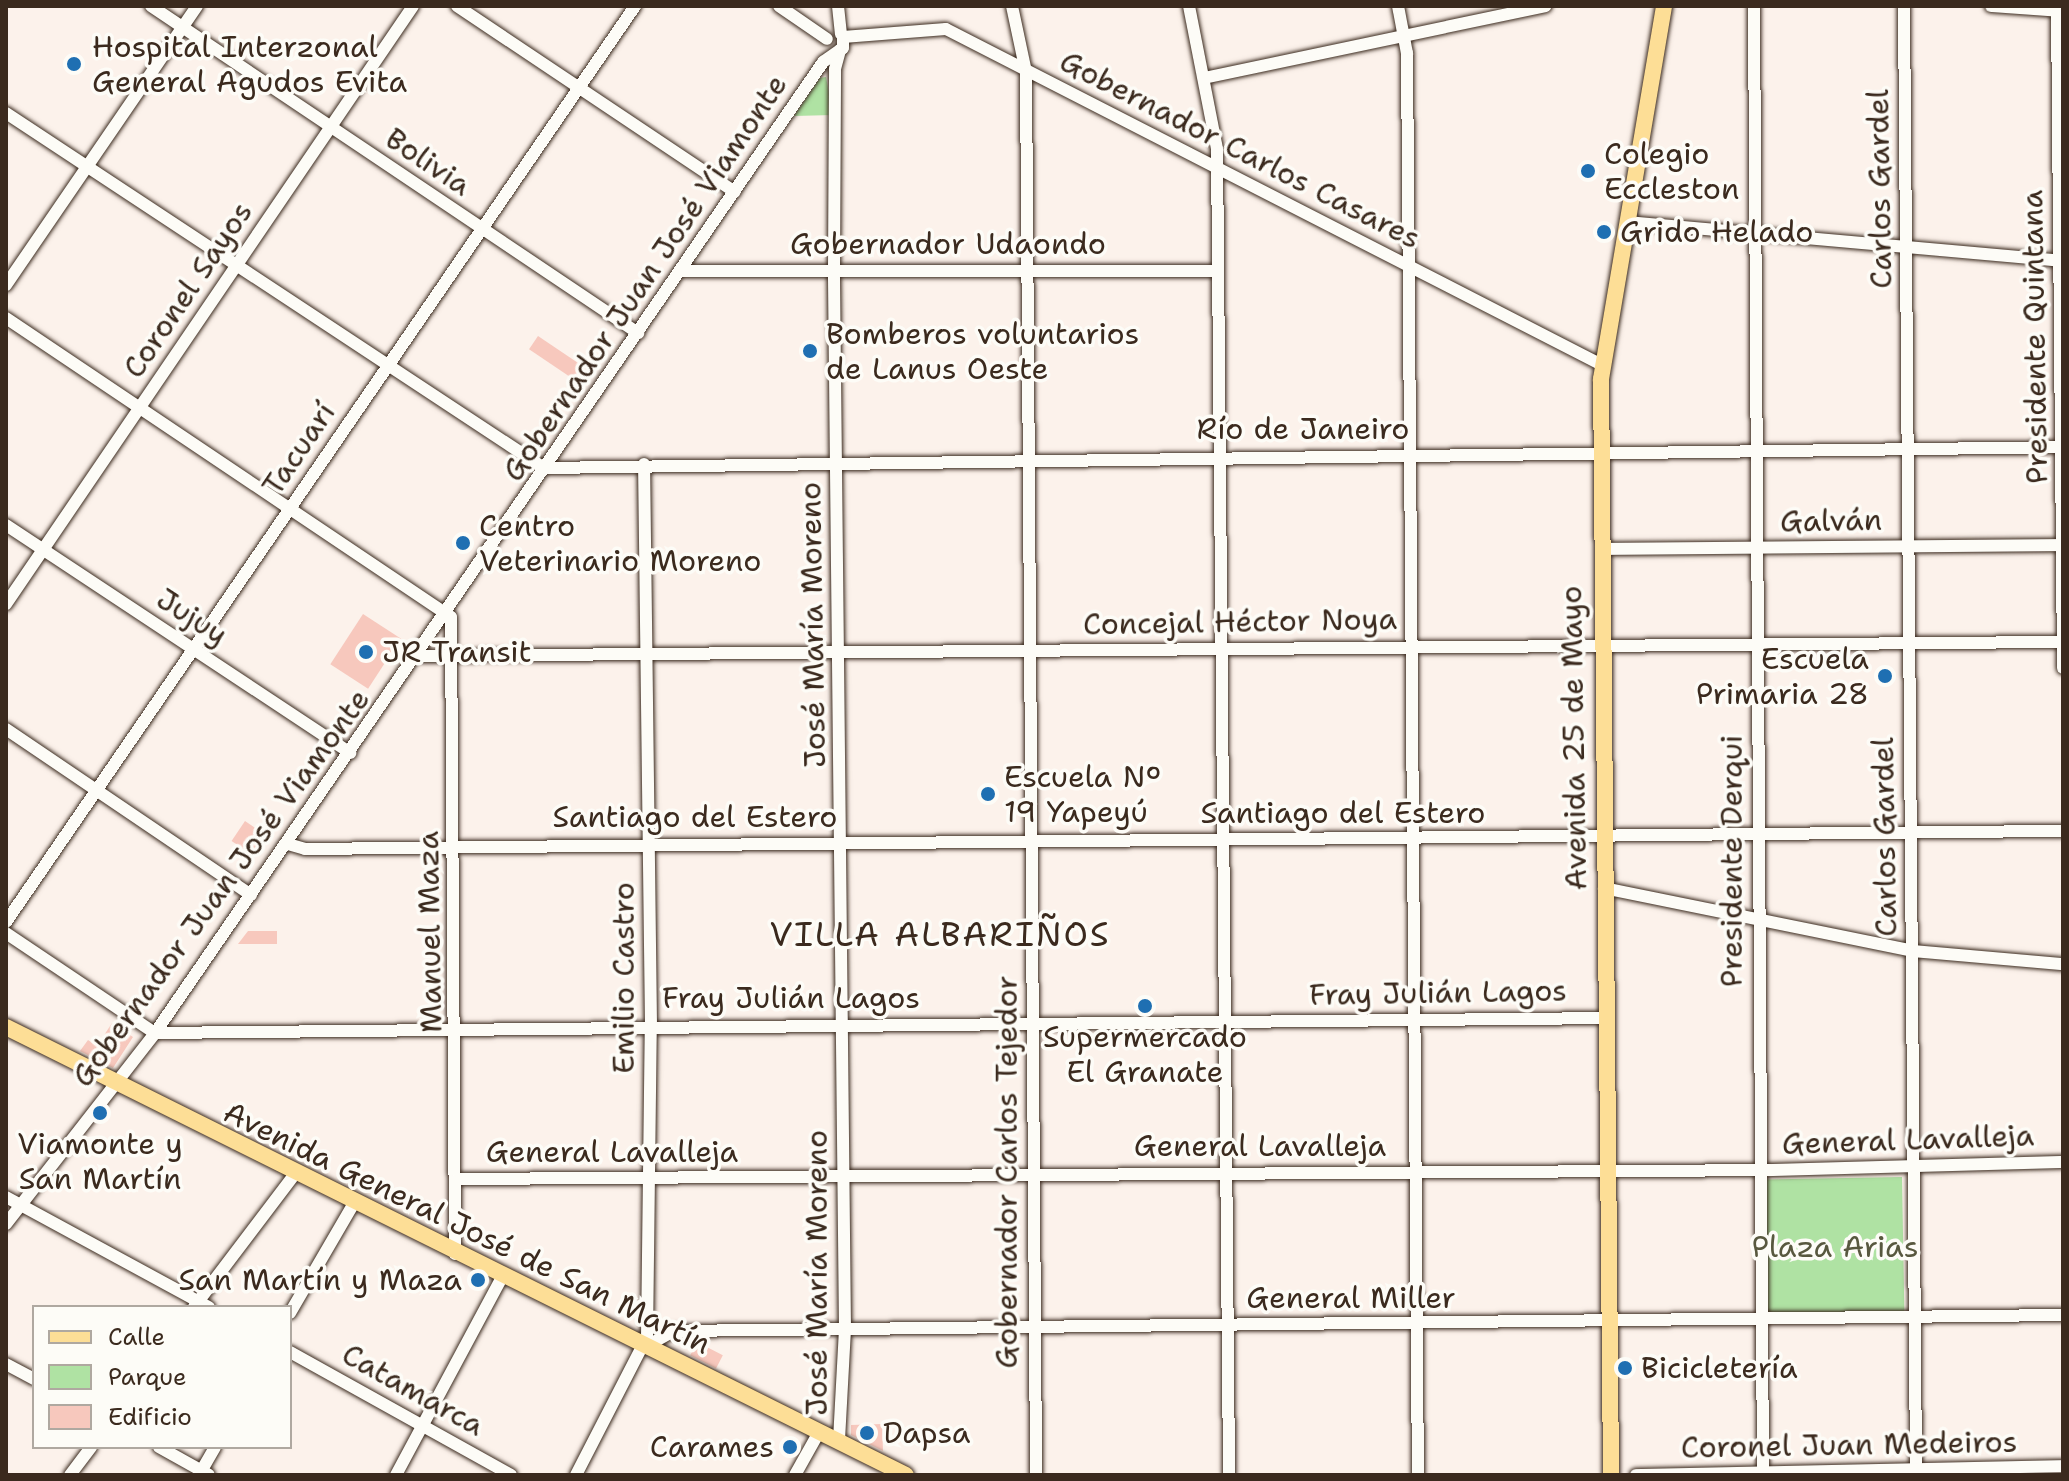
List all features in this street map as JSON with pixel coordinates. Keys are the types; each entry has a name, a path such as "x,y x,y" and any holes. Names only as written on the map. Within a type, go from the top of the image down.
{"main road":[{"name":"Avenida 25 de Mayo","path":"1611,1475 1601,642 1602,365 1664,6"},
{"name":"Avenida General José de San Martín","path":"6,1027 114,1085 906,1475"}],"street":[{"name":"Bolivia","path":"151,6 638,333"},
{"path":"6,285 197,6"},
{"name":"Coronel Sayos","path":"6,604 413,6"},
{"path":"457,6 735,192"},
{"name":"Tacuarí","path":"6,922 635,6"},
{"path":"779,6 836,42"},
{"name":"José María Moreno","path":"838,6 834,270 845,1329 839,1440"},
{"name":"Gobernador Carlos Tejedor","path":"1012,6 1026,72 1036,1475"},
{"path":"1189,6 1204,78 1216,165 1229,1475"},
{"path":"1398,6 1404,35 1418,1475"},
{"path":"1204,78 1545,6"},
{"name":"Presidente Derqui","path":"1754,6 1758,1169 1763,1474"},
{"name":"Carlos Gardel","path":"1904,6 1916,1473"},
{"path":"1991,6 2059,9"},
{"name":"Presidente Quintana","path":"2059,9 2063,668"},
{"name":"Gobernador Carlos Casares","path":"836,42 935,27 1216,165 1602,365"},
{"name":"Gobernador Juan José Viamonte","path":"6,1224 155,1033 288,844 836,42"},
{"path":"6,113 386,369 544,468"},
{"path":"1627,222 2061,261"},
{"name":"Gobernador Udaondo","path":"682,271 1026,268 1215,271"},
{"path":"6,318 446,612"},
{"name":"Río de Janeiro","path":"544,468 1028,458 2062,447"},
{"name":"Emilio Castro","path":"576,1475 643,1348 652,1178 644,464"},
{"name":"Jujuy","path":"6,525 350,753"},
{"name":"Galván","path":"1601,549 2063,545"},
{"name":"Manuel Maza","path":"446,612 453,655 458,1179 455,1254"},
{"name":"Concejal Héctor Noya","path":"418,656 1601,642 2063,642"},
{"path":"6,729 251,895"},
{"name":"Santiago del Estero","path":"288,844 305,849 649,843 1414,840 2063,831"},
{"path":"1604,888 1913,951 2063,964"},
{"path":"6,933 155,1033"},
{"name":"Fray Julián Lagos","path":"155,1033 651,1025 1606,1018"},
{"name":"General Lavalleja","path":"458,1179 1758,1169 2063,1162"},
{"path":"6,1197 200,1305 295,1174"},
{"path":"292,1310 354,1203"},
{"path":"396,1475 502,1277"},
{"name":"General Miller","path":"643,1348 674,1331 1227,1323 1761,1323 2063,1315"},
{"name":"Catamarca","path":"292,1353 511,1475"},
{"path":"6,1364 32,1378"},
{"name":"José María Moreno","path":"795,1475 819,1432"},
{"path":"70,1475 90,1449"},
{"path":"162,1449 203,1474 214,1449"},
{"name":"Coronel Juan Medeiros","path":"1636,1475 1916,1473 2063,1466"}],"green space":[{"path":"826,77 833,115 794,116 820,78"},
{"name":"Plaza Arias","path":"1902,1177 1904,1313 1767,1315 1765,1179"}],"building":[{"path":"538,336 588,370 579,383 529,349"},
{"name":"JR Transit","path":"363,614 401,639 368,689 330,664"},
{"path":"245,821 267,836 254,856 232,841"},
{"path":"248,931 277,931 277,944 238,944"},
{"path":"112,1023 133,1037 113,1068 80,1051 88,1040 97,1046"},
{"path":"697,1342 723,1355 716,1369 690,1355"},
{"name":"Dapsa","path":"882,1424 883,1451 851,1435 851,1425"}],"place":[{"name":"Hospital Interzonal General Agudos Evita","path":"74,64"},
{"name":"Colegio Eccleston","path":"1588,171"},
{"name":"Grido Helado","path":"1604,232"},
{"name":"Bomberos voluntarios de Lanus Oeste","path":"810,351"},
{"name":"Centro Veterinario Moreno","path":"463,543"},
{"name":"JR Transit","path":"366,652"},
{"name":"Escuela Primaria 28","path":"1885,676"},
{"name":"Escuela Nº 19 Yapeyú","path":"988,794"},
{"name":"Supermercado El Granate","path":"1145,1006"},
{"name":"Viamonte y San Martín","path":"100,1113"},
{"name":"San Martín y Maza","path":"478,1280"},
{"name":"Bicicletería","path":"1625,1368"},
{"name":"Dapsa","path":"867,1433"},
{"name":"Carames","path":"790,1447"}],"district":[{"name":"VILLA ALBARIÑOS","path":"940,935"}]}
